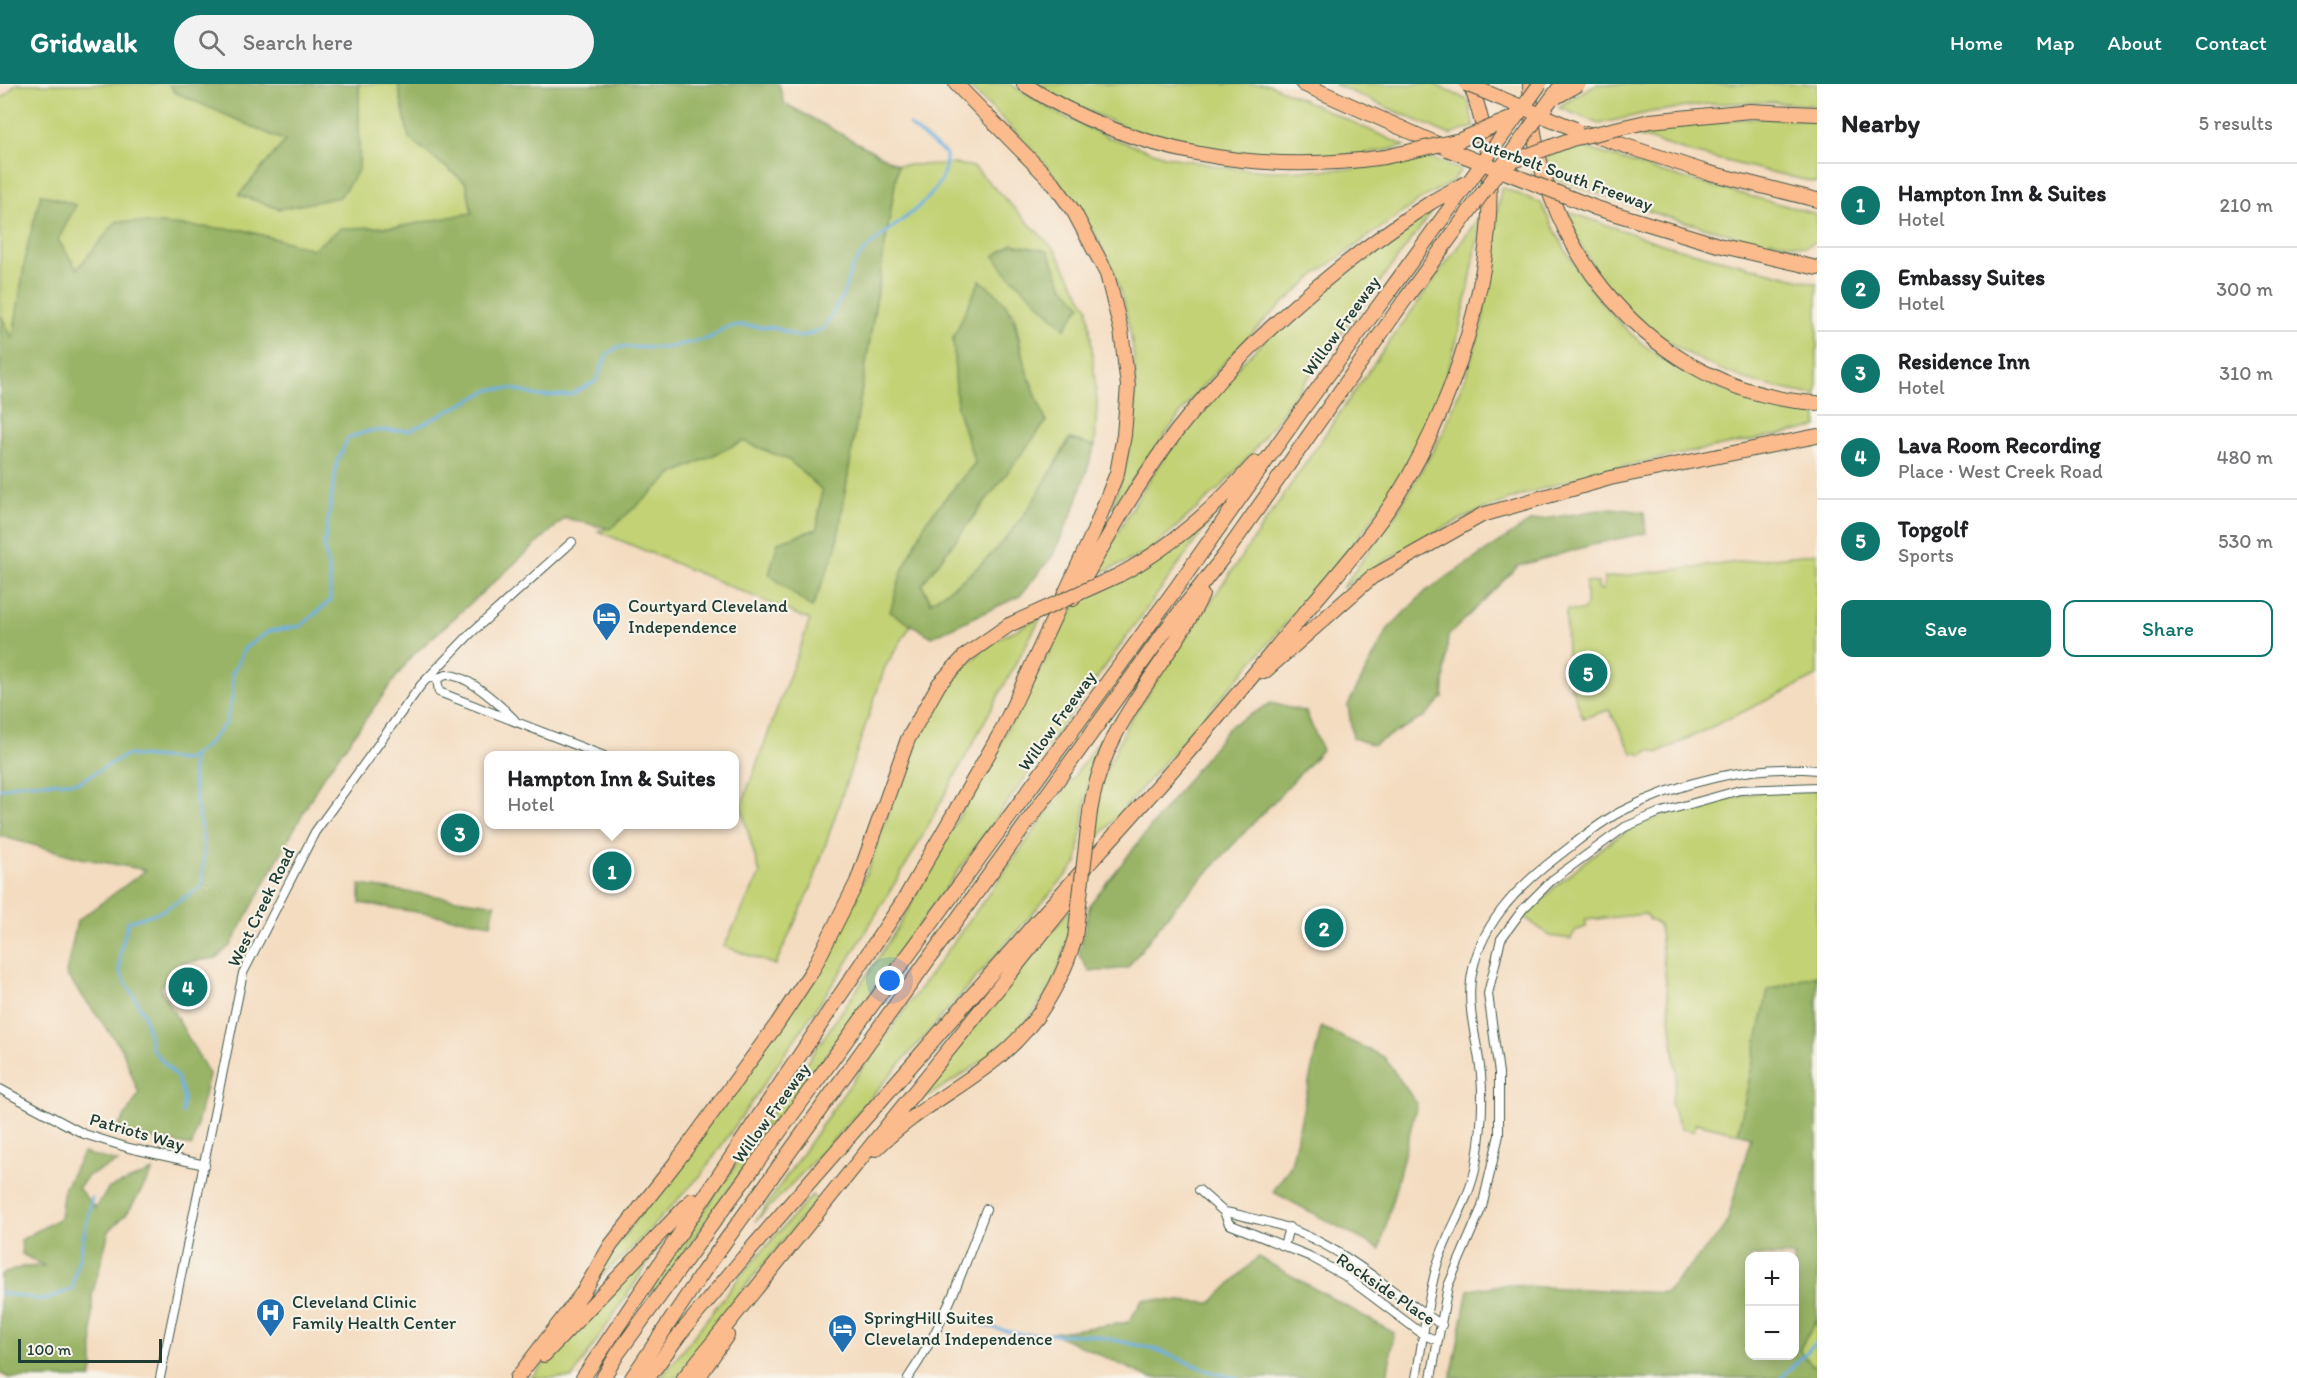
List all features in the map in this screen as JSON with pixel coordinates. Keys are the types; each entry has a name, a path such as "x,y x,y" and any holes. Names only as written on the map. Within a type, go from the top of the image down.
{"highway":[{"path":"583,1378 904,900 1001,732 1094,531 1117,472 1126,411 1126,357 1107,274 1074,212 1028,154 957,84"},
{"path":"1024,84 1083,117 1114,130 1203,156 1240,161 1316,164 1385,157 1424,150 1492,128 1580,84"},
{"name":"Outerbelt South Freeway","path":"1304,84 1447,149 1596,208 1718,245 1817,268"},
{"path":"1468,84 1575,129 1706,172 1817,201"},
{"path":"648,1378 698,1311 744,1257 1233,700 1363,544 1393,503 1440,413 1471,323 1486,240 1489,178 1481,122 1468,84"},
{"path":"1530,84 1536,144 1552,204 1581,261 1621,311 1652,339 1712,375 1772,397 1817,403"},
{"name":"Willow Freeway","path":"603,1378 618,1353 1177,587 1302,410 1540,84"},
{"name":"Willow Freeway","path":"632,1378 702,1272 1165,631 1224,556 1406,298 1562,84"},
{"path":"1024,679 1051,638 1139,485 1205,396 1258,338 1316,286 1392,227 1433,201 1527,155 1597,132 1650,121 1750,111 1817,114"},
{"path":"520,1378 583,1292 611,1245 677,1161 777,1024 812,971 857,882 908,739 939,684 966,655 1009,625 1119,575 1164,548 1206,513 1246,473 1302,410"},
{"path":"1233,700 1372,577 1482,515 1610,478 1817,436"},
{"path":"841,1185 898,1128 1013,1045 1047,1004 1068,962 1075,938 1096,778 1116,730 1180,632 1224,556"},
{"path":"684,1378 724,1325 757,1289 841,1185 875,1138 1088,877 1111,841"},
{"path":"520,1378 682,1212 750,1128"},
{"path":"698,1378 757,1289"}],"street":[{"name":"West Creek Road","path":"160,1378 243,973 315,832 433,678 471,633 572,542"},
{"path":"515,720 489,694 479,688 447,675 433,678 439,692 592,751"},
{"path":"1416,1378 1438,1262 1476,1168 1483,1110 1481,1073 1473,1027 1471,980 1485,934 1512,896 1534,875 1617,813 1694,783 1746,772 1817,770"},
{"path":"1431,1378 1448,1286 1482,1207 1499,1135 1499,1073 1488,994 1501,939 1523,909 1545,887 1618,831 1658,813 1740,790 1817,787"},
{"path":"1534,875 1545,887"},
{"name":"Patriots Way","path":"0,1089 84,1134 129,1148 205,1165"},
{"name":"Rockside Place","path":"1199,1190 1224,1212 1229,1224 1284,1246 1345,1276 1424,1335 1438,1341"},
{"path":"908,1378 926,1352 946,1312 969,1260 986,1209"},
{"path":"1224,1212 1238,1213 1289,1227 1345,1256 1442,1325"},
{"path":"1284,1246 1289,1227"}],"green space":[{"path":"16,84 170,84 174,92 286,141 239,195 280,209 359,169 359,84 398,84 409,138 466,183 472,213 398,227 341,228 313,249 243,230 77,270 57,240 42,195 27,248 13,339 0,314 0,97 4,97"},
{"path":"170,84 359,84 359,169 340,197 280,209 239,195 285,141 174,92"},
{"path":"398,84 779,84 784,103 898,165 836,549 812,608 769,574 778,542 817,529 822,490 789,460 743,441 673,474 610,529 565,518 411,657 321,780 231,945 216,958 181,963 160,988 209,1074 192,1146 115,1132 139,1094 122,1049 66,974 77,921 146,870 81,858 0,836 0,314 13,338 27,248 41,194 76,205 58,240 77,269 117,221 243,230 313,249 341,228 398,227 472,213 466,183 409,138"},
{"path":"966,84 1010,84 1061,115 1108,137 1165,156 1222,167 1268,171 1352,169 1425,156 1461,170 1451,183 1426,196 1316,274 1267,318 1195,394 1112,508 1133,430 1135,366 1128,317 1113,273 1093,231 1067,192 1037,155"},
{"path":"1034,84 1269,84 1405,146 1355,155 1303,158 1251,155 1200,148 1165,141 1128,128"},
{"path":"1334,84 1433,84 1468,100 1474,127 1450,135"},
{"path":"1596,84 1817,84 1817,106 1773,102 1709,104 1651,112 1599,124 1558,107"},
{"path":"1760,118 1817,121 1817,183 1692,153 1625,132 1684,123"},
{"path":"1577,145 1660,172 1813,213 1817,216 1817,240 1806,247 1770,240 1769,245 1664,216 1552,178 1546,155"},
{"path":"957,164 974,167 1055,250 1088,308 1097,402 1095,446 1069,439 1029,511 988,561 931,602 922,584 1046,422 1025,367 1014,314 980,281 953,338 957,407 975,463 927,520 891,612 911,625 885,667 811,888 775,965 724,946 760,874 741,807 810,620 598,531 610,528 673,474 743,441 789,460 822,490 817,529 778,542 812,608 836,549 898,165"},
{"path":"1501,187 1541,203 1565,249 1590,288 1618,321 1648,348 1683,371 1722,389 1766,403 1817,414 1817,427 1652,460 1570,480 1529,493 1451,524 1342,588 1395,515 1442,435 1468,369 1482,325"},
{"path":"1431,209 1430,215 1251,454 1221,487 1147,553 1093,576 1162,460 1200,409 1229,376 1259,345 1326,287"},
{"path":"1566,211 1665,245 1817,284 1817,395 1755,382 1724,371 1667,341 1641,322 1618,299 1589,261 1566,218"},
{"path":"1482,213 1463,316 1444,383 1432,415 1400,477 1365,528 1327,576 1093,844 1099,786 1129,721 1363,379"},
{"path":"1012,244 1048,251 1062,284 1081,305 1065,328 1006,272 994,256"},
{"path":"980,280 1003,301 1014,320 1026,369 1046,422 922,584 930,602 977,568 1012,531 1070,439 1095,446 1074,509 1053,555 1020,596 932,637 890,612 902,571 927,520 975,463 957,407 953,338"},
{"path":"1612,508 1644,512 1646,533 1603,542 1518,566 1448,636 1443,697 1424,717 1373,745 1353,738 1348,705 1388,629 1426,591 1531,521"},
{"path":"1210,515 1212,518 655,1292 651,1288 901,922 1078,600 1131,576 1178,543"},
{"path":"1817,553 1817,676 1658,753 1650,750 1641,756 1637,752 1633,754 1609,710 1583,718 1562,662 1567,660 1566,613 1567,610 1582,611 1586,607 1586,582 1598,583 1598,589 1603,590 1604,578"},
{"path":"1041,617 916,848 845,966 702,1174 630,1250 601,1276 595,1276 818,972 867,872 920,726 950,680 992,642"},
{"path":"1271,703 1306,712 1322,750 1172,910 1127,968 1090,972 1079,955 1090,904 1230,726"},
{"path":"1119,714 1103,743 1088,785 1077,863 827,1147 755,1222 839,1100"},
{"path":"1817,790 1817,975 1768,990 1738,1133 1696,1123 1694,1131 1681,1129 1671,1104 1677,1075 1659,924 1649,920 1646,914 1586,920 1586,927 1575,931 1571,939 1550,936 1523,916 1596,853 1640,824 1716,800 1772,791"},
{"path":"360,885 495,904 491,924 360,903"},
{"path":"1073,906 1067,944 1055,976 1039,1004 1020,1029 969,1070 909,1107"},
{"path":"1817,975 1817,1320 1799,1349 1813,1366 1817,1363 1817,1378 1451,1378 1468,1290 1504,1285 1666,1293 1726,1226 1751,1137 1738,1133 1768,990"},
{"path":"1321,1027 1384,1057 1417,1104 1380,1249 1273,1192 1291,1165"},
{"path":"83,1153 118,1162 89,1175 78,1188 95,1208 109,1188 153,1171 128,1212 109,1231 92,1296 93,1369 91,1378 9,1378 0,1373 0,1275 22,1267 44,1266 22,1254 21,1240 60,1218 64,1189"},
{"path":"812,1195 816,1200 736,1298 678,1378 661,1378 741,1275"},
{"path":"656,1243 660,1245 572,1378 531,1378"},
{"path":"1258,1257 1394,1333 1387,1378 1150,1378 1052,1333 1129,1322 1143,1299 1211,1303"},
{"path":"1817,1320 1817,1363 1813,1367 1799,1349"}],"waterway":[{"path":"0,789 22,783 79,782 126,755 186,760 205,747 226,723 233,694 232,674 245,648 269,631 301,626 330,601 330,578 324,546 337,462 348,438 369,431 411,430 492,389 513,389 538,396 570,395 596,381 607,355 618,347 666,348 710,338 723,329 738,325 775,328 800,337 823,329 842,297 855,263 880,237 925,201 937,187 944,172 946,154 909,125"},
{"path":"182,1113 184,1098 177,1077 152,1049 144,1014 120,972 120,953 128,922 162,911 202,887 204,847 193,781 192,755"},
{"path":"0,1293 45,1300 72,1289 92,1198"},
{"path":"978,1324 1019,1334 1091,1335 1155,1349 1211,1372 1237,1378"},
{"path":"1781,1378 1817,1342"}],"place":[{"name":"Courtyard Cleveland Independence","path":"607,642"},
{"name":"Topgolf","path":"1588,673"},
{"name":"Residence Inn","path":"460,833"},
{"name":"Hampton Inn & Suites","path":"612,871"},
{"name":"Embassy Suites","path":"1324,928"},
{"name":"Lava Room Recording","path":"188,987"},
{"name":"Cleveland Clinic Family Health Center","path":"271,1338"},
{"name":"SpringHill Suites Cleveland Independence","path":"843,1354"}]}
